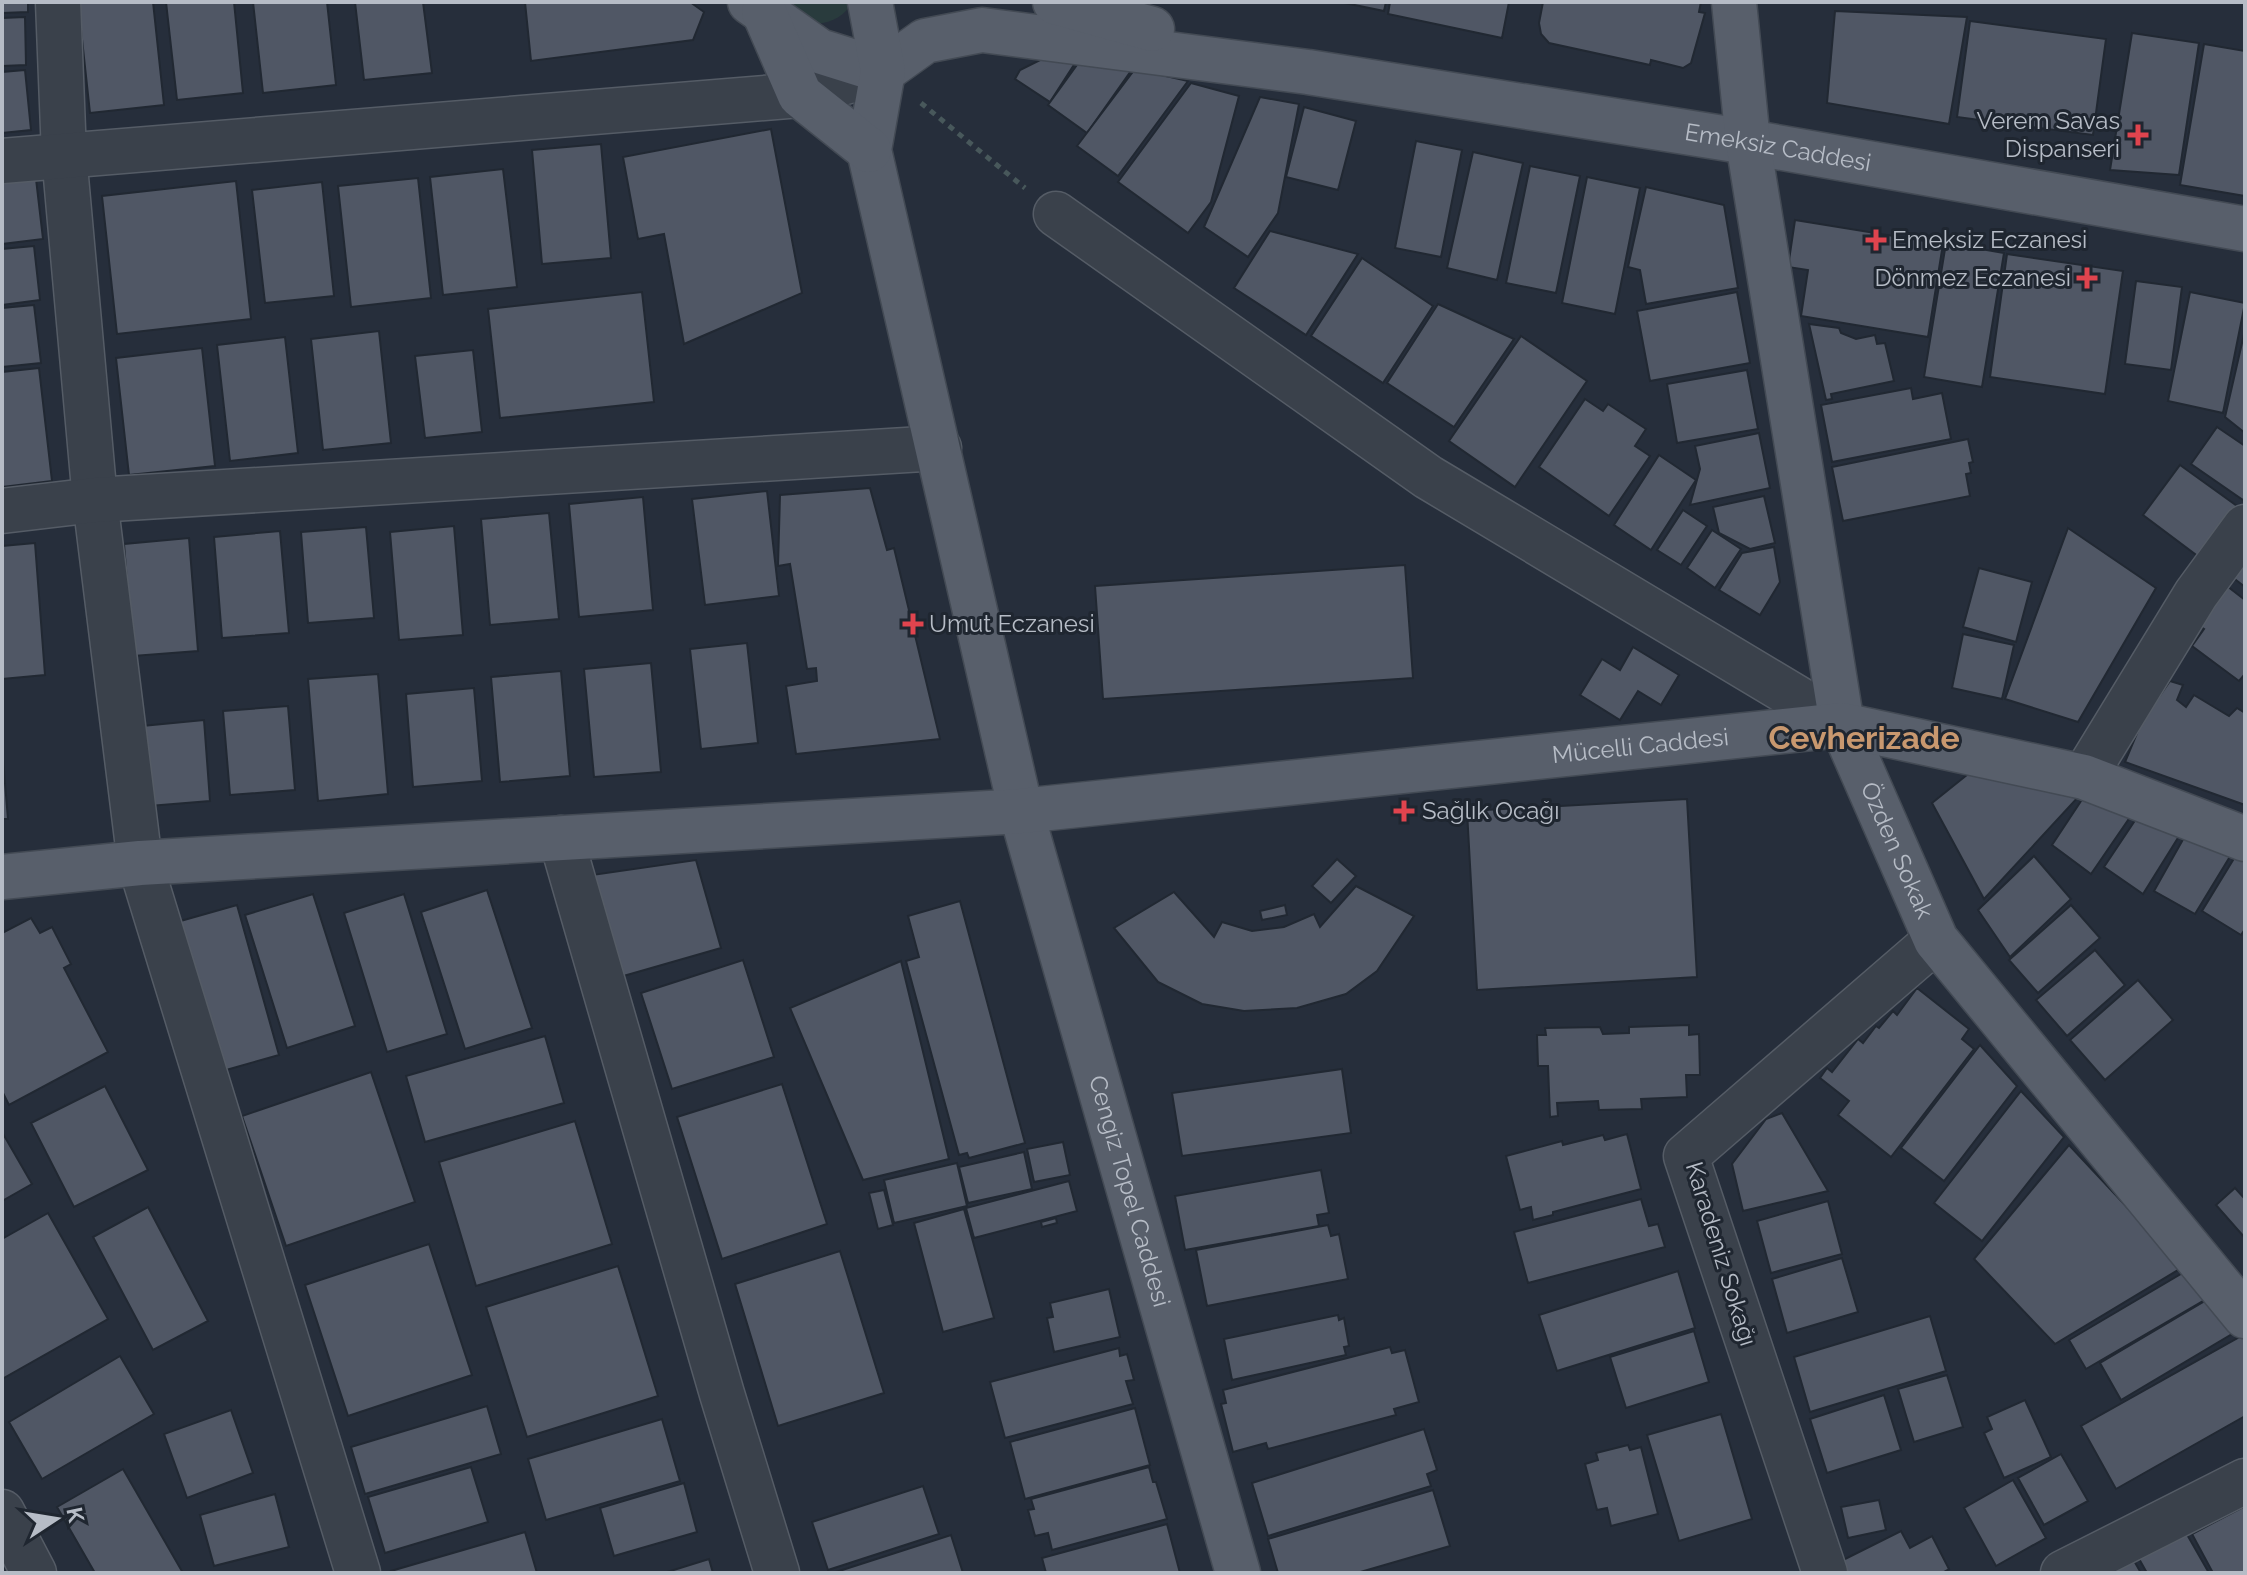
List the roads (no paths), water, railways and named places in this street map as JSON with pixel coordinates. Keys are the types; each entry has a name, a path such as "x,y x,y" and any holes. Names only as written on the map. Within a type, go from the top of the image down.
{"main road":[{"path":"758,5 800,95 869,150 883,71 870,2"},
{"path":"1055,2 1308,72"},
{"name":"Özden Sokak","path":"1734,2 1748,142 1842,725 1936,940 2245,1316"},
{"path":"758,5 819,51 883,71"},
{"path":"883,71 925,41 982,30 1308,72"},
{"name":"Emeksiz Caddesi","path":"1308,72 1748,142 2245,229"},
{"name":"Cengiz Topel Caddesi","path":"869,150 1021,811 1238,1573"},
{"name":"Mücelli Caddesi","path":"2,877 140,863 1021,811 1842,725 2084,777 2245,839"}],"street":[{"path":"58,2 64,155 95,500 140,863 358,1573"},
{"path":"2,161 800,95 883,71"},
{"path":"1056,214 1428,477 1842,725"},
{"path":"2,511 95,500 939,448"},
{"path":"2084,777 2196,594 2245,527"},
{"path":"561,838 777,1573"},
{"name":"Karadeniz Sokağı","path":"1825,1573 1686,1156 1936,940"},
{"path":"2063,1573 2245,1481"},
{"path":"2,1512 34,1573"}],"place":[{"name":"Verem Savas Dispanseri","path":"2138,135"},
{"name":"Emeksiz Eczanesi","path":"1876,240"},
{"name":"Dönmez Eczanesi","path":"2087,278"},
{"name":"Umut Eczanesi","path":"913,624"},
{"name":"Sağlık Ocağı","path":"1404,811"}],"district":[{"name":"Cevherizade","path":"1864,738"}]}
